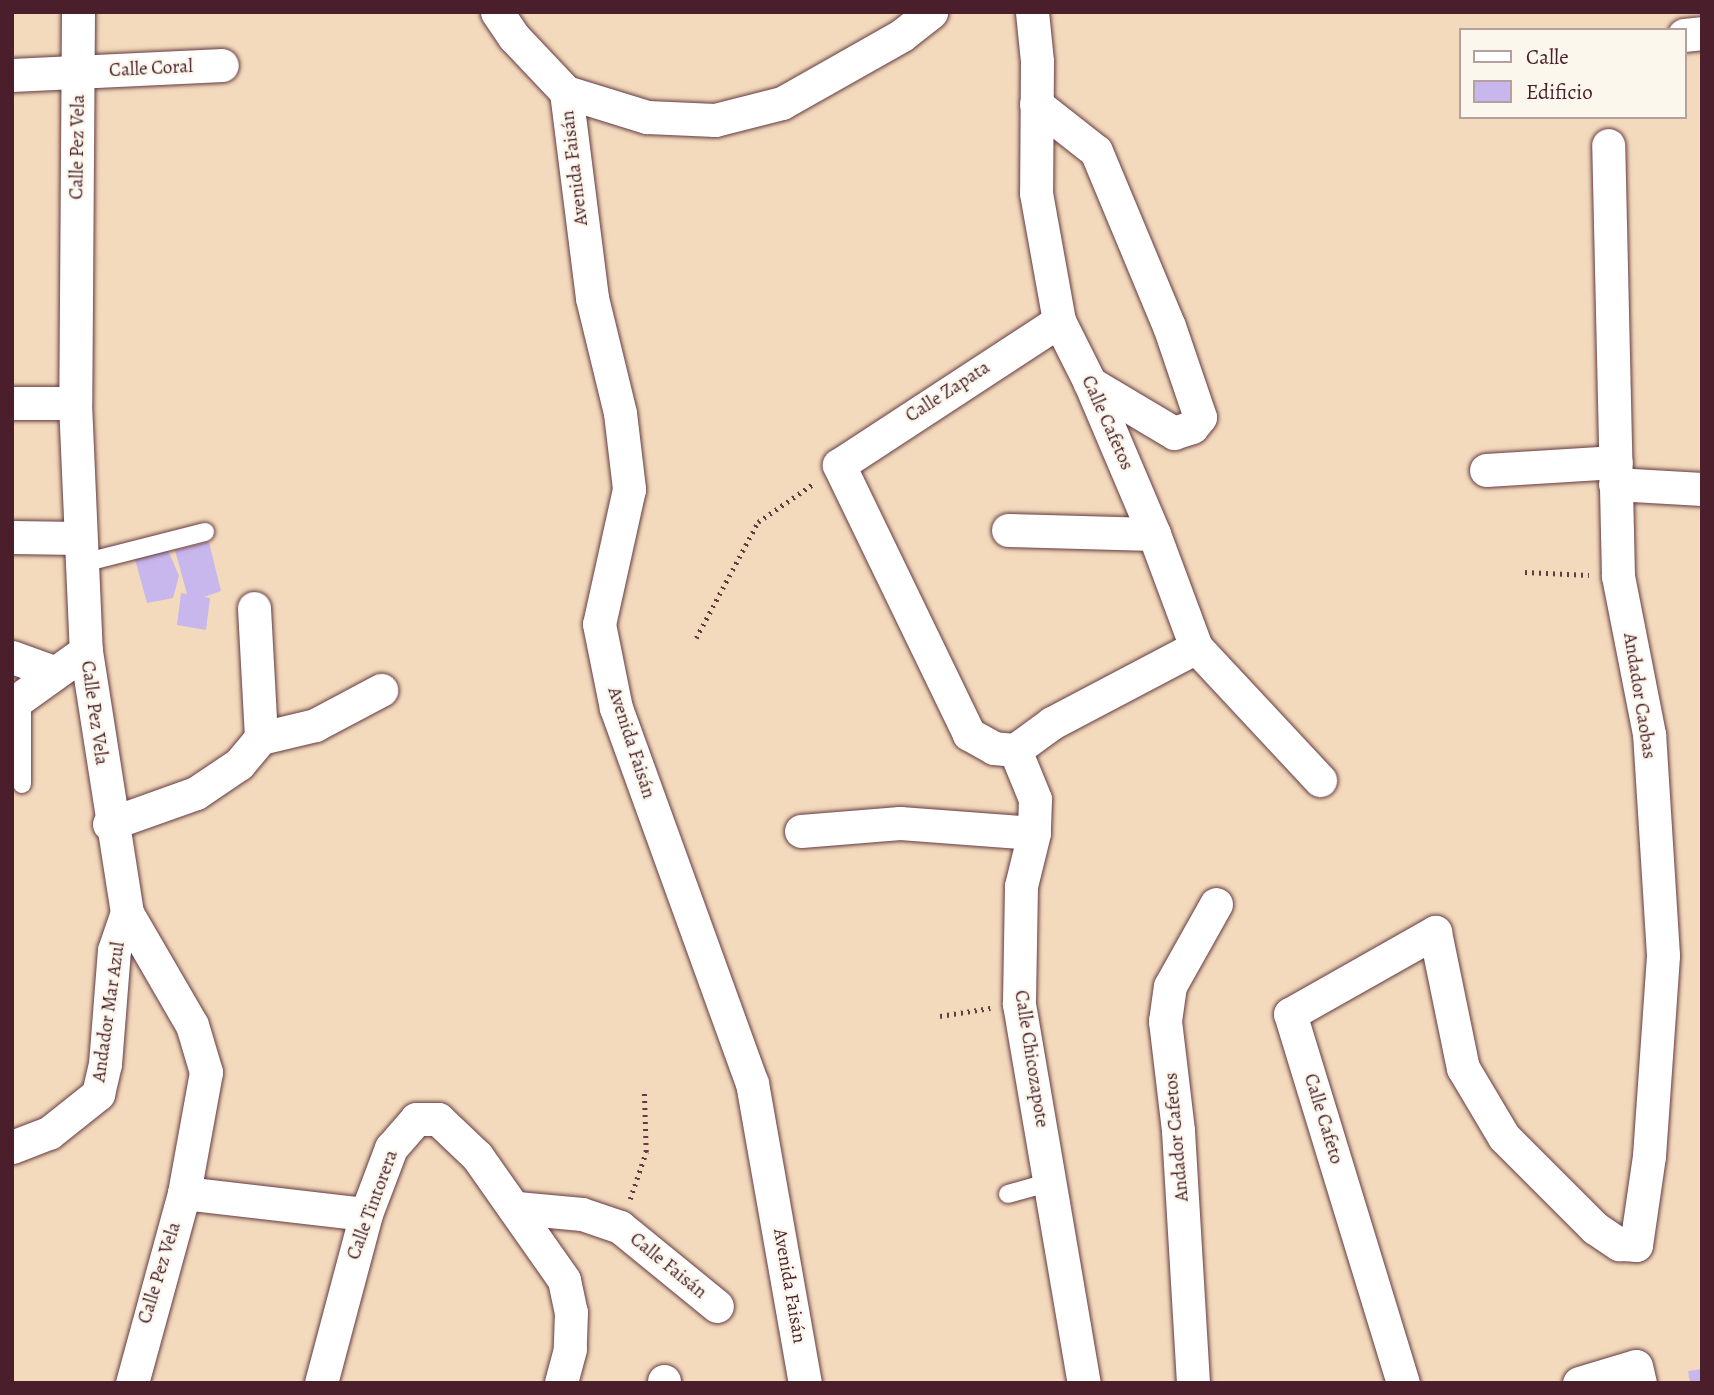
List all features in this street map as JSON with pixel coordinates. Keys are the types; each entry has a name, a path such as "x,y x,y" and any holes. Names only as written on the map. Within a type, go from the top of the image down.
{"street":[{"name":"Calle Pez Vela","path":"78,12 75,402 86,651 109,824 127,913 192,1025 206,1072 184,1193 132,1383"},
{"path":"497,12 514,37 566,92 647,117 715,120 782,103 902,35 931,12"},
{"name":"Calle Cafetos","path":"1032,12 1036,104 1035,193 1059,321 1090,383 1154,534 1196,646 1320,780"},
{"name":"Calle Coral","path":"12,75 222,65"},
{"name":"Avenida Faisán","path":"566,92 592,298 620,413 629,489 598,624 616,708 752,1083 805,1383"},
{"path":"1036,104 1096,151 1169,326 1199,417 1192,427 1174,433 1090,383"},
{"name":"Andador Caobas","path":"1435,932 1463,1068 1504,1137 1595,1228 1619,1244 1636,1245 1649,1156 1663,955 1649,734 1618,576 1608,145"},
{"name":"Calle Zapata","path":"839,465 1059,321"},
{"path":"12,403 75,402"},
{"path":"839,465 969,734 994,748 1015,750 1052,723 1196,646"},
{"path":"1486,470 1616,473 1702,489"},
{"path":"1009,530 1154,534"},
{"path":"12,537 82,551"},
{"path":"254,608 261,738"},
{"path":"17,700 86,651"},
{"path":"12,657 54,673"},
{"path":"109,824 197,793 239,764 261,738 315,725 381,690"},
{"name":"Calle Chicozapote","path":"1015,750 1035,799 1034,833 1021,886 1019,1004 1084,1383"},
{"path":"800,831 900,823 1034,833"},
{"name":"Andador Cafetos","path":"1193,1383 1178,1130 1165,1021 1170,986 1216,904"},
{"name":"Andador Mar Azul","path":"13,1156 98,1094 106,1064 114,950 127,913"},
{"name":"Calle Cafeto","path":"1403,1383 1290,1014 1435,932"},
{"name":"Calle Tintorera","path":"321,1383 366,1214 391,1148 416,1119 438,1119 477,1156 517,1208 564,1280 571,1312 570,1349 561,1383"},
{"path":"184,1193 366,1214"},
{"name":"Calle Faisán","path":"517,1208 582,1214 620,1227 716,1306"},
{"path":"1579,1383 1636,1366 1640,1383"}],"lane":[{"path":"82,551 205,532"},
{"path":"17,700 22,784"},
{"path":"1008,1194 1051,1181"}],"path":[{"path":"696,638 758,522 839,465"},
{"path":"1525,572 1618,576"},
{"path":"940,1016 1019,1004"},
{"name":"Calle Faisán","path":"620,1227 646,1152 644,1090"}],"building":[{"path":"209,542 221,591 204,597 210,598 206,630 177,625 181,593 187,594 175,550"},
{"path":"168,550 179,576 173,598 147,603 135,559"},
{"path":"1702,1369 1702,1383 1690,1383 1688,1371"}]}
